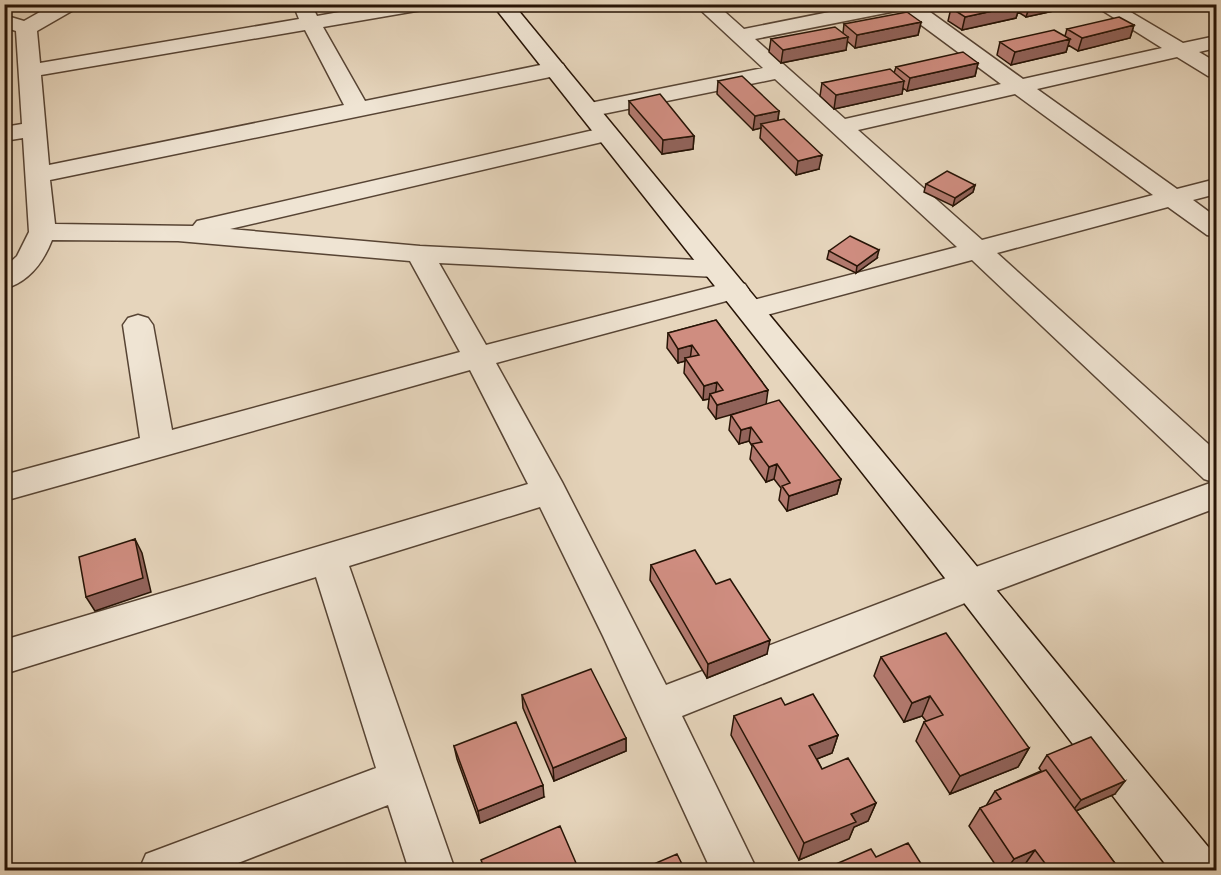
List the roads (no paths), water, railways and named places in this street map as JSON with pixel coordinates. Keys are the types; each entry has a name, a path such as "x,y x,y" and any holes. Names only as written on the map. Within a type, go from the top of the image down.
{"street":[{"path":"4,280 26,265 35,252 42,232 28,71 15,24 70,4"},
{"path":"301,4 358,110"},
{"path":"28,71 423,4"},
{"path":"502,4 972,584 1198,870"},
{"path":"704,4 975,248 1216,470"},
{"path":"739,36 904,4 1216,229"},
{"path":"1102,4 1216,71"},
{"path":"840,127 1216,42"},
{"path":"37,175 555,69"},
{"path":"178,233 778,72"},
{"path":"4,134 32,129"},
{"path":"4,488 480,357 734,290 975,248 1216,186"},
{"path":"42,232 178,233 420,254 734,290"},
{"path":"420,254 480,357 549,491 657,706 734,870"},
{"path":"138,325 158,446"},
{"path":"4,657 549,491"},
{"path":"657,706 972,584 1216,494"},
{"path":"328,558 432,870"},
{"path":"162,870 401,779"}]}
